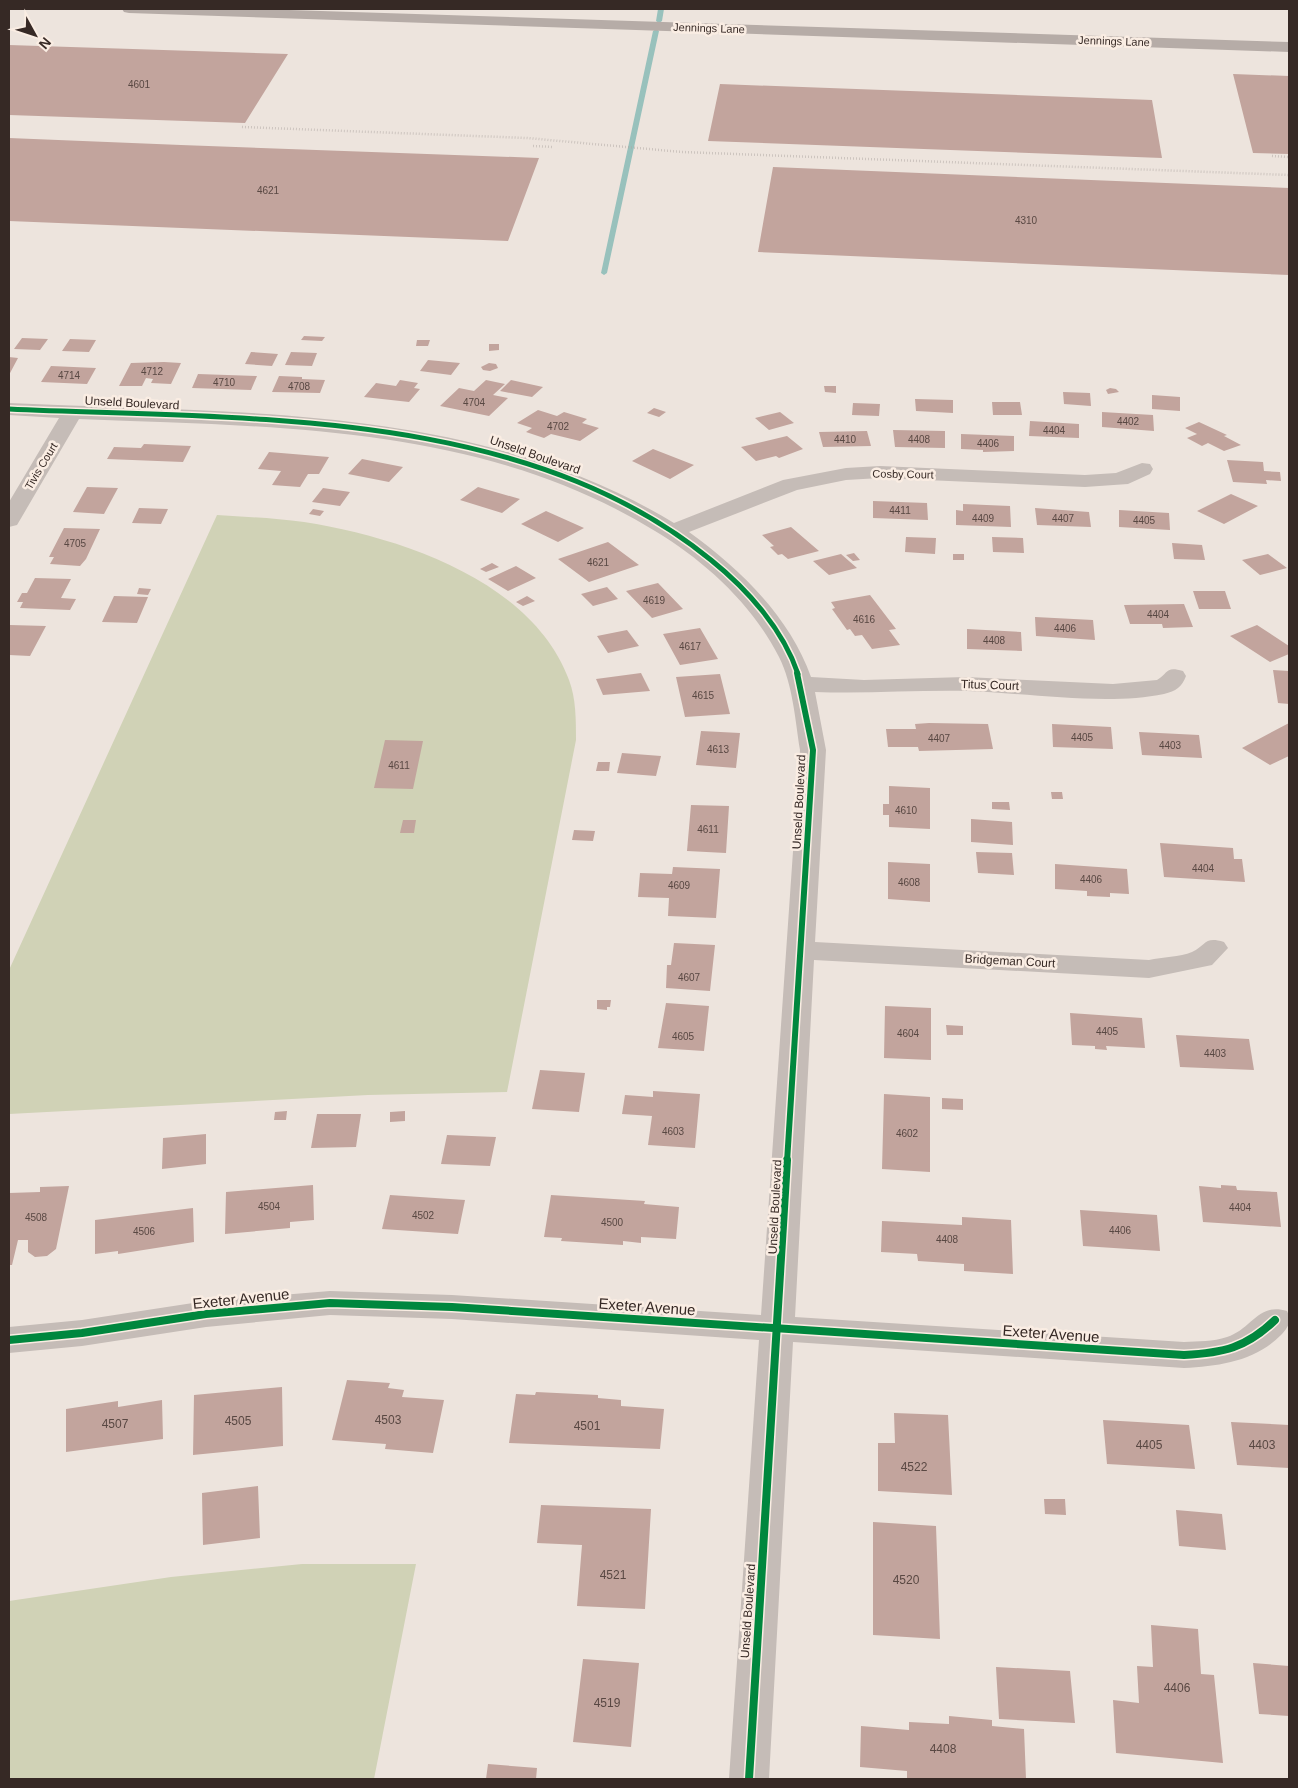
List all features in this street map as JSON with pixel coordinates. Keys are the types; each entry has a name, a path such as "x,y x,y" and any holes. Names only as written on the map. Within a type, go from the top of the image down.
{"street":[{"name":"Jennings Lane","path":"129,9 1289,47"},
{"name":"Unseld Boulevard","path":"9,409 304,421 413,434 477,447 557,472 652,518 721,567 761,610 792,658 800,684 813,750 749,1779"},
{"name":"Tivis Court","path":"9,520 73,412"},
{"name":"Cosby Court","path":"672,531 791,485 846,474 880,472 1093,481 1120,478 1142,470"},
{"name":"Titus Court","path":"800,684 864,687 965,684 1113,691 1162,687 1171,683 1174,676"},
{"name":"Bridgeman Court","path":"801,950 1148,969 1202,959 1214,948"},
{"name":"Exeter Avenue","path":"9,1340 82,1334 206,1314 330,1303 452,1307 1184,1355 1217,1353 1244,1345 1259,1337 1275,1320"}],"green space":[{"path":"217,515 304,522 341,529 420,552 458,569 494,590 525,615 551,645 569,680 576,717 576,740 507,1092 368,1095 9,1114 9,970"},
{"path":"302,1564 416,1564 374,1779 9,1779 9,1601 171,1577"}],"building":[{"path":"9,45 288,54 245,123 9,115"},
{"path":"1233,74 1289,76 1289,154 1253,153"},
{"path":"720,84 1152,100 1162,158 708,141"},
{"path":"9,138 539,158 508,241 9,221"},
{"path":"773,167 1289,188 1289,275 758,252"},
{"path":"304,336 325,337 322,341 301,340"},
{"path":"22,338 48,339 40,350 14,349"},
{"path":"70,339 96,340 89,352 62,351"},
{"path":"417,340 430,340 428,346 416,346"},
{"path":"489,344 499,344 499,350 489,351"},
{"path":"251,352 278,354 272,366 245,364"},
{"path":"291,352 317,353 312,366 285,365"},
{"path":"9,357 18,358 9,375"},
{"path":"428,360 460,363 451,375 420,371"},
{"path":"131,363 181,363 171,384 151,383 153,379 146,378 142,386 119,386"},
{"path":"489,363 496,364 498,368 490,371 483,370 481,367"},
{"path":"51,366 96,368 87,384 41,382"},
{"path":"198,374 257,376 251,390 192,388"},
{"path":"279,376 325,380 320,393 272,392"},
{"path":"400,380 418,383 414,388 420,389 409,402 364,397 376,383 396,386"},
{"path":"486,380 505,384 493,395 508,398 489,416 440,406 459,388 474,391"},
{"path":"511,380 543,387 532,397 500,391"},
{"path":"824,386 836,386 836,393 825,392"},
{"path":"1110,388 1116,389 1119,392 1108,394 1106,390"},
{"path":"1063,392 1090,393 1091,406 1064,404"},
{"path":"1152,395 1180,397 1180,411 1152,409"},
{"path":"915,399 953,400 953,413 916,411"},
{"path":"992,402 1020,402 1022,415 993,415"},
{"path":"853,403 880,404 879,416 852,415"},
{"path":"654,408 666,412 659,417 647,413"},
{"path":"538,410 557,416 564,412 587,419 582,423 599,428 580,441 551,434 544,438 526,432 532,428 517,423"},
{"path":"780,412 794,423 769,430 755,418"},
{"path":"1102,412 1153,415 1154,431 1102,427"},
{"path":"1030,421 1079,424 1079,438 1029,436"},
{"path":"1199,422 1227,435 1224,436 1241,445 1224,451 1208,443 1202,446 1187,438 1197,434 1185,428"},
{"path":"893,430 945,431 945,448 895,447"},
{"path":"867,431 871,446 823,447 819,432"},
{"path":"961,434 1014,436 1014,451 983,452 983,450 961,449"},
{"path":"787,436 803,449 779,458 776,456 756,461 741,447"},
{"path":"144,444 191,446 183,462 107,459 114,447 141,448"},
{"path":"653,449 694,465 670,479 632,461"},
{"path":"269,452 329,457 319,474 308,474 300,487 272,485 281,471 258,469"},
{"path":"362,459 403,467 389,482 348,474"},
{"path":"1227,460 1263,462 1264,471 1280,472 1281,481 1266,480 1267,484 1233,482"},
{"path":"87,487 118,488 104,514 73,512"},
{"path":"478,487 520,499 502,513 460,500"},
{"path":"323,488 350,492 340,506 312,502"},
{"path":"1231,494 1258,506 1224,524 1197,511"},
{"path":"873,501 927,503 928,520 873,518"},
{"path":"963,504 1010,506 1011,527 956,525 956,510 963,511"},
{"path":"139,508 168,509 161,524 132,523"},
{"path":"1035,508 1089,512 1091,527 1037,525"},
{"path":"313,509 324,511 320,516 309,514"},
{"path":"1119,510 1169,513 1170,530 1119,527"},
{"path":"546,511 584,528 558,542 521,524"},
{"path":"791,527 819,551 788,559 782,554 778,555 770,547 774,546 762,535"},
{"path":"64,528 100,529 86,559 80,566 50,564 54,557 49,557"},
{"path":"906,537 936,538 935,554 905,552"},
{"path":"992,537 1023,538 1024,553 993,552"},
{"path":"608,542 639,565 589,582 558,559"},
{"path":"1172,543 1202,545 1205,560 1174,559"},
{"path":"854,553 860,560 853,561 846,555"},
{"path":"841,554 857,568 829,575 813,561"},
{"path":"953,554 964,554 964,560 953,560"},
{"path":"1268,554 1287,568 1260,575 1242,560"},
{"path":"492,563 499,567 486,572 480,569"},
{"path":"516,566 536,578 508,591 488,579"},
{"path":"35,578 71,579 61,598 76,599 70,610 20,608 23,602 17,602 22,593 27,593"},
{"path":"658,583 683,609 652,618 626,591"},
{"path":"607,587 618,599 593,606 581,594"},
{"path":"139,588 151,589 148,595 137,594"},
{"path":"1193,591 1225,591 1231,609 1199,609"},
{"path":"870,595 896,629 889,630 900,645 872,649 862,635 855,636 850,629 847,630 832,609 835,608 831,602"},
{"path":"114,596 148,597 137,623 102,622"},
{"path":"527,596 535,601 523,606 516,602"},
{"path":"1184,604 1193,627 1163,628 1162,624 1130,624 1124,605"},
{"path":"1035,617 1093,620 1095,640 1036,636"},
{"path":"10,625 46,626 30,656 9,655"},
{"path":"1257,625 1289,646 1289,654 1270,662 1230,636"},
{"path":"700,628 718,659 680,665 663,634"},
{"path":"967,629 1021,632 1022,651 967,649"},
{"path":"627,630 639,646 608,653 597,636"},
{"path":"1273,670 1289,671 1289,704 1278,703"},
{"path":"641,673 650,691 603,695 596,679"},
{"path":"720,674 730,714 685,717 676,677"},
{"path":"1289,723 1289,756 1270,765 1242,748"},
{"path":"915,724 988,724 993,749 919,751 918,747 888,747 886,729 916,729"},
{"path":"1052,724 1111,727 1113,749 1053,747"},
{"path":"701,731 740,733 736,768 696,765"},
{"path":"1139,732 1199,735 1202,758 1142,755"},
{"path":"385,740 423,741 413,789 374,788"},
{"path":"622,753 661,756 656,776 617,773"},
{"path":"598,762 610,762 609,771 596,771"},
{"path":"889,786 930,788 930,829 889,827 889,815 883,815 883,804 889,804"},
{"path":"1051,792 1062,792 1063,799 1052,799"},
{"path":"992,802 1009,802 1010,810 992,809"},
{"path":"691,805 729,806 726,853 687,851"},
{"path":"971,819 1012,822 1013,845 971,842"},
{"path":"403,820 416,820 414,833 400,833"},
{"path":"574,830 595,831 593,841 572,840"},
{"path":"1160,843 1233,848 1234,859 1242,859 1245,882 1164,877"},
{"path":"976,852 1012,853 1014,875 978,873"},
{"path":"888,862 930,864 930,902 888,899"},
{"path":"1055,864 1127,869 1129,894 1110,893 1110,897 1087,896 1087,891 1055,889"},
{"path":"673,867 720,869 716,918 668,916 669,898 638,897 640,873 672,874"},
{"path":"674,943 715,945 710,991 666,988 667,965 671,965"},
{"path":"597,1000 611,1000 610,1007 607,1007 607,1010 597,1009"},
{"path":"666,1003 709,1006 704,1051 658,1048"},
{"path":"885,1006 931,1008 931,1060 884,1058"},
{"path":"1070,1013 1142,1018 1145,1048 1106,1046 1107,1050 1095,1049 1095,1046 1072,1045"},
{"path":"946,1025 963,1026 963,1035 947,1035"},
{"path":"1176,1035 1249,1039 1254,1070 1180,1067"},
{"path":"540,1070 585,1073 579,1112 532,1109"},
{"path":"653,1091 700,1094 695,1148 648,1145 652,1116 622,1114 625,1095 653,1097"},
{"path":"884,1094 930,1097 930,1172 882,1169"},
{"path":"942,1098 963,1099 963,1110 942,1109"},
{"path":"287,1111 286,1120 274,1120 275,1112"},
{"path":"405,1111 405,1121 390,1122 390,1112"},
{"path":"317,1114 361,1114 356,1147 311,1148"},
{"path":"206,1134 206,1164 162,1169 163,1138"},
{"path":"447,1135 496,1137 490,1166 441,1164"},
{"path":"313,1185 314,1220 290,1222 290,1228 225,1234 226,1192"},
{"path":"1221,1185 1236,1186 1237,1190 1277,1192 1281,1227 1203,1222 1199,1186 1221,1188"},
{"path":"69,1186 56,1249 47,1256 35,1257 28,1252 28,1240 18,1240 12,1265 9,1265 9,1193 40,1192 40,1187"},
{"path":"390,1195 465,1200 458,1234 382,1229"},
{"path":"551,1195 645,1201 644,1204 679,1207 676,1239 641,1237 641,1243 623,1241 623,1245 561,1241 562,1238 544,1237"},
{"path":"193,1208 194,1242 118,1254 118,1251 95,1254 95,1220"},
{"path":"1080,1210 1157,1215 1160,1251 1083,1246"},
{"path":"962,1217 1011,1220 1013,1274 964,1271 964,1264 918,1261 917,1254 881,1252 882,1221 962,1225"},
{"path":"347,1380 390,1383 388,1388 404,1390 402,1397 444,1400 433,1453 385,1449 386,1444 332,1440"},
{"path":"282,1387 283,1446 193,1455 194,1395"},
{"path":"536,1392 598,1395 598,1398 621,1400 621,1406 664,1409 660,1449 509,1443 516,1394 535,1395"},
{"path":"162,1400 163,1439 66,1452 66,1409 118,1401 118,1407"},
{"path":"894,1413 948,1415 952,1495 878,1491 878,1443 895,1443"},
{"path":"1103,1420 1189,1425 1195,1469 1107,1464"},
{"path":"1231,1422 1289,1425 1289,1468 1237,1465"},
{"path":"258,1486 260,1538 203,1545 202,1493"},
{"path":"1044,1499 1065,1499 1066,1515 1045,1514"},
{"path":"541,1505 651,1509 645,1609 577,1606 582,1545 537,1543"},
{"path":"1176,1510 1222,1514 1226,1550 1179,1546"},
{"path":"873,1522 936,1526 940,1639 873,1635"},
{"path":"1151,1625 1198,1629 1201,1674 1214,1675 1223,1763 1116,1753 1113,1700 1139,1703 1137,1666 1153,1667"},
{"path":"583,1659 639,1663 631,1747 573,1742"},
{"path":"1253,1663 1289,1666 1289,1716 1259,1714"},
{"path":"996,1667 1070,1671 1075,1723 999,1719"},
{"path":"949,1716 992,1720 992,1726 1024,1729 1026,1779 907,1779 907,1771 860,1767 861,1726 909,1730 909,1722 949,1724"},
{"path":"488,1764 537,1768 536,1779 486,1779"}],"waterway":[{"path":"659,21 661,9"},
{"path":"604,273 656,31"}],"railway":[{"path":"242,127 527,138 682,152 1289,175"},
{"path":"533,146 553,147"},
{"path":"1272,156 1289,157"}],"cycle path":[{"path":"9,409 253,420 362,428 468,447 520,461 572,480 624,504 650,518 698,549 741,587 776,632 791,657 803,691 813,750 749,1779"},
{"path":"9,1340 82,1333 206,1314 330,1303 452,1307 1184,1355 1211,1353 1234,1348 1254,1338 1275,1320"}]}
